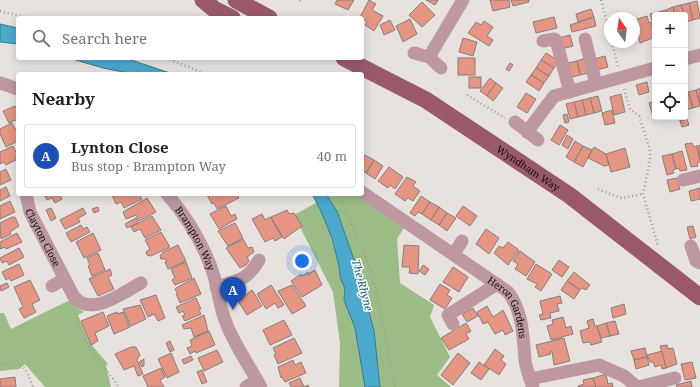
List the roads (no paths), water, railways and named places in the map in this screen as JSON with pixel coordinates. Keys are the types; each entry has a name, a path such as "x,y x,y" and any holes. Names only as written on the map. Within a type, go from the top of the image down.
{"main road":[{"path":"203,0 214,9 228,16"},
{"path":"236,0 265,16"},
{"name":"Wyndham Way","path":"348,60 426,100 569,195 700,297"}],"street":[{"path":"429,57 463,0"},
{"path":"585,39 596,84"},
{"path":"542,41 556,40 570,92"},
{"path":"414,53 429,57 441,68"},
{"path":"688,58 700,55"},
{"path":"515,122 532,136 551,99 596,84 652,69"},
{"path":"0,83 16,87"},
{"path":"683,180 700,176"},
{"name":"Heron Gardens","path":"364,193 454,254 510,295 517,310 523,330 525,360 531,383 599,365 624,376 638,387 675,378"},
{"name":"Clayton Close","path":"26,196 30,212 64,279 73,295 81,304 88,306 99,304 141,283"},
{"name":"Brampton Way","path":"169,196 183,215 212,270 228,328 255,385"},
{"path":"454,254 462,241"},
{"path":"691,246 696,261 700,263"},
{"path":"216,287 244,278 258,270"},
{"path":"52,286 64,279"},
{"path":"453,324 448,315 497,284"}],"water":[{"path":"0,24 16,28 16,44 0,42"},
{"path":"76,60 131,60 167,72 123,72"},
{"path":"313,196 327,196 337,211 360,277 374,331 380,387 365,387 355,328 344,300 345,289 340,277 339,266 332,238"}],"place":[{"name":"Lynton Close","path":"233,310"}],"water label":[{"name":"The Rhyne","path":"363,285"}]}
